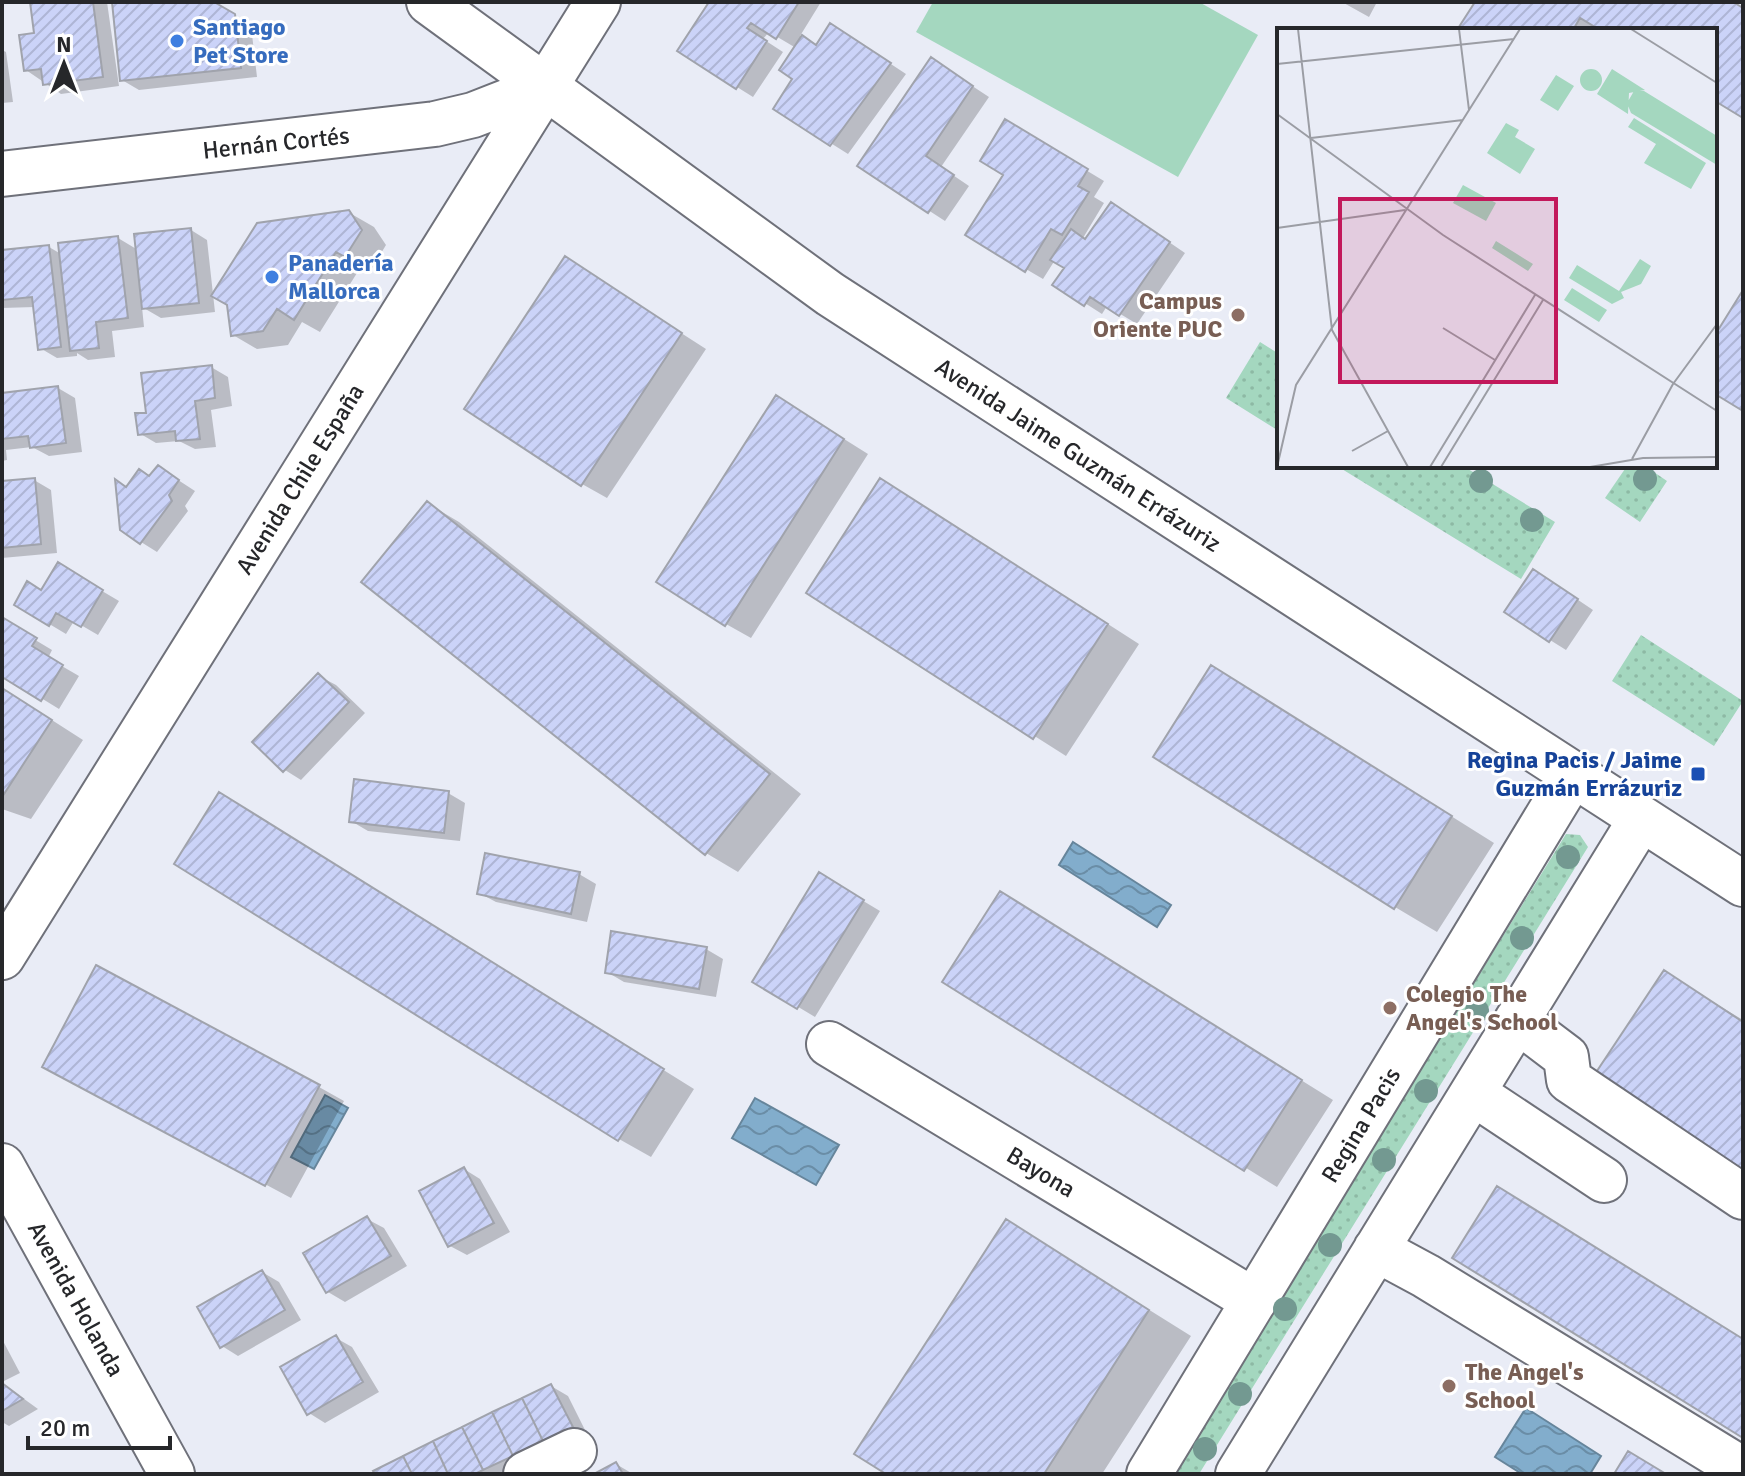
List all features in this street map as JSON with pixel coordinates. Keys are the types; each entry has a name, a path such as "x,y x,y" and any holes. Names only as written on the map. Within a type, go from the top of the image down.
{"street":[{"name":"Avenida Jaime Guzmán Errázuriz","path":"429,2 830,294 1743,884"},
{"name":"Avenida Chile España","path":"2,957 598,2"},
{"name":"Hernán Cortés","path":"2,174 435,124 473,115 545,87"},
{"name":"Regina Pacis","path":"1149,1474 1572,776"},
{"path":"1238,1474 1641,819"},
{"path":"1517,1020 1566,1057 1569,1080 1743,1197"},
{"name":"Bayona","path":"829,1044 1254,1301"},
{"path":"1473,1093 1604,1180"},
{"name":"Avenida Holanda","path":"2,1166 172,1474"},
{"path":"1376,1249 1743,1470"},
{"path":"526,1474 574,1451"}],"green space":[{"path":"933,2 1199,2 1258,35 1178,177 916,32"},
{"path":"1260,342 1277,353 1277,430 1226,398"},
{"path":"1340,468 1466,468 1555,522 1521,579"},
{"path":"1626,468 1648,468 1667,481 1640,522 1605,498"},
{"path":"1641,635 1743,701 1714,746 1612,681"},
{"path":"1566,834 1580,835 1588,847 1199,1474 1171,1474"}],"water":[{"path":"1073,842 1171,905 1157,927 1059,865"},
{"path":"325,1095 348,1108 314,1169 291,1157"},
{"path":"755,1098 839,1145 816,1185 732,1138"},
{"path":"1526,1408 1601,1456 1590,1474 1522,1474 1495,1457"}],"building":[{"path":"30,2 93,2 103,77 43,85 41,69 24,71 19,35 34,33"},
{"name":"Santiago Pet Store","path":"112,2 214,2 235,14 241,68 120,81"},
{"path":"709,2 799,2 776,39 751,23 747,28 767,41 736,89 677,51"},
{"path":"1475,2 1733,2 1743,8 1743,118 1717,102 1717,28 1597,28 1580,18 1574,28 1458,28"},
{"path":"830,23 891,63 830,146 773,109 792,79 779,70 802,35 816,45"},
{"path":"931,57 973,86 926,156 954,175 928,213 857,166"},
{"path":"1005,119 1088,169 1078,186 1089,192 1062,235 1051,229 1025,272 965,235 1003,175 980,161"},
{"path":"1111,202 1170,242 1119,316 1090,297 1084,306 1052,285 1064,268 1050,260 1071,229 1085,239"},
{"name":"Panadería Mallorca","path":"349,210 362,230 345,257 336,252 294,320 277,309 263,331 231,336 227,305 211,296 257,223"},
{"path":"191,228 199,303 142,309 134,234"},
{"path":"118,236 128,318 96,322 99,348 70,351 58,243"},
{"path":"49,245 61,347 38,350 32,297 2,300 2,250"},
{"path":"565,256 682,333 581,486 464,409"},
{"path":"1743,290 1743,411 1717,395 1717,332"},
{"path":"212,365 215,398 195,401 200,439 176,441 175,431 138,435 135,413 146,413 141,373"},
{"path":"58,386 66,443 30,448 28,436 2,439 2,393"},
{"path":"776,395 844,439 725,626 656,582"},
{"path":"158,465 179,480 169,495 172,501 140,544 120,530 115,479 126,487 139,469 149,476"},
{"path":"35,478 41,544 2,548 2,481"},
{"path":"880,478 1108,624 1033,739 806,593"},
{"path":"427,501 770,774 705,855 361,582"},
{"path":"58,562 103,590 81,627 56,613 49,626 14,605 27,581 41,590"},
{"path":"1533,569 1578,599 1549,642 1504,612"},
{"path":"2,617 37,638 32,646 63,665 41,701 2,677"},
{"path":"1211,665 1452,816 1394,909 1153,757"},
{"path":"318,673 349,702 283,772 252,742"},
{"path":"2,688 52,720 2,797"},
{"path":"354,779 449,791 444,833 349,822"},
{"path":"219,792 664,1069 618,1141 174,864"},
{"path":"485,853 580,872 571,914 477,894"},
{"path":"819,872 864,900 797,1009 752,982"},
{"path":"1000,891 1302,1080 1244,1171 942,982"},
{"path":"611,931 707,947 699,989 605,973"},
{"path":"96,965 320,1085 265,1186 42,1067"},
{"path":"1664,970 1743,1022 1743,1181 1591,1080"},
{"path":"464,1167 494,1223 448,1247 419,1191"},
{"path":"1497,1186 1743,1339 1743,1438 1452,1258"},
{"path":"367,1216 391,1256 326,1293 303,1253"},
{"path":"1006,1219 1149,1310 1044,1474 886,1474 854,1454"},
{"path":"262,1270 285,1310 220,1348 197,1307"},
{"path":"336,1335 363,1382 307,1415 280,1367"},
{"path":"2,1383 23,1399 2,1411"},
{"path":"551,1384 573,1427 543,1441 522,1398"},
{"path":"522,1398 543,1441 513,1456 492,1412"},
{"path":"492,1412 513,1456 483,1470 462,1427"},
{"path":"462,1427 483,1470 475,1474 448,1474 433,1441"},
{"path":"433,1441 448,1474 412,1474 403,1456"},
{"path":"1628,1451 1666,1474 1614,1474"},
{"path":"403,1456 412,1474 375,1474 373,1471"},
{"path":"616,1462 623,1474 594,1474"}],"place":[{"name":"Santiago Pet Store","path":"177,41"},
{"name":"Panadería Mallorca","path":"272,277"},
{"name":"Campus Oriente PUC","path":"1238,315"},
{"name":"Regina Pacis / Jaime Guzmán Errázuriz","path":"1698,774"},
{"name":"Colegio The Angel's School","path":"1390,1008"},
{"name":"The Angel's School","path":"1449,1386"}]}
